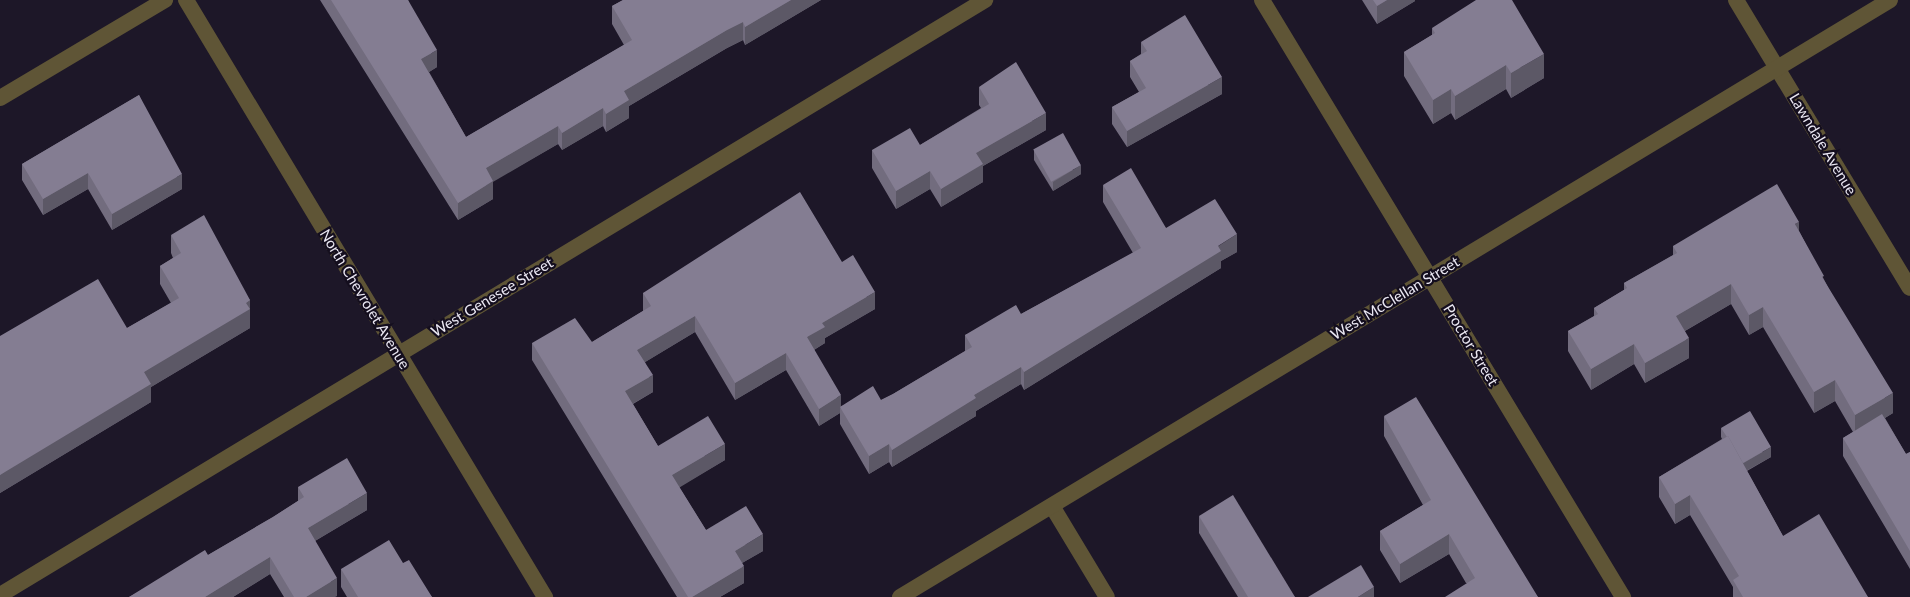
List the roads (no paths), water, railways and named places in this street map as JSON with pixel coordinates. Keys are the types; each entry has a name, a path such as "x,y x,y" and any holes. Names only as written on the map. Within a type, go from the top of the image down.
{"street":[{"path":"0,98 165,0"},
{"name":"North Chevrolet Avenue","path":"186,0 545,597"},
{"name":"West Genesee Street","path":"0,594 985,0"},
{"name":"Proctor Street","path":"1262,0 1623,597"},
{"name":"Lawndale Avenue","path":"1736,0 1910,288"},
{"name":"West McClellan Street","path":"900,597 1890,0"},
{"path":"1052,506 1107,597"}]}
